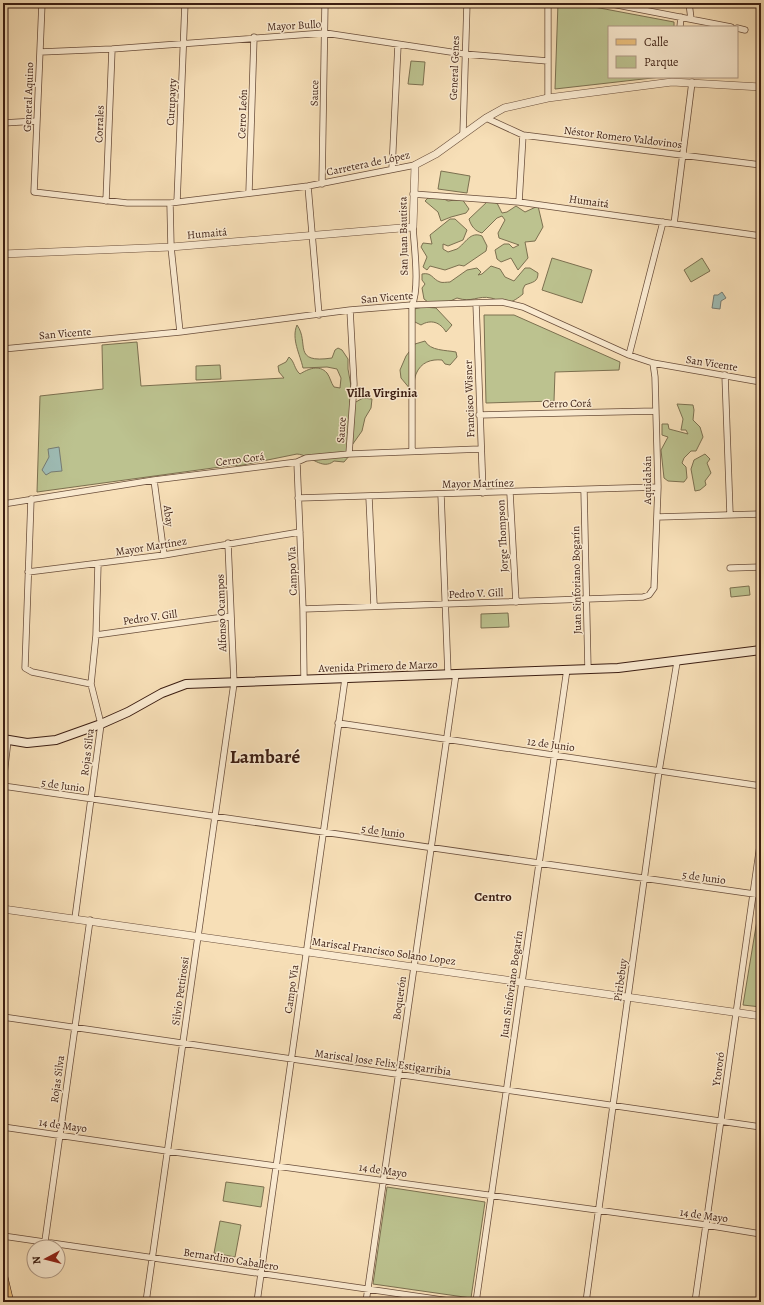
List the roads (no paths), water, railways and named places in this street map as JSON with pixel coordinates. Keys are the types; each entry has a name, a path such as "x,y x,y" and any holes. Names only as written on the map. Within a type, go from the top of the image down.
{"main road":[{"name":"Avenida Primero de Marzo","path":"5,739 27,743 46,742 101,724 128,712 162,693 186,684 588,669 677,662 761,650"},
{"path":"3,1277 9,1302"}],"street":[{"name":"General Aquino","path":"34,192 42,3"},
{"name":"Curupayty","path":"177,202 185,3"},
{"name":"Sauce","path":"322,184 325,3"},
{"name":"General Genes","path":"463,133 464,54 467,3"},
{"path":"548,3 548,98"},
{"path":"607,3 726,26"},
{"path":"689,3 691,19"},
{"path":"680,26 681,17"},
{"path":"738,28 745,30"},
{"name":"Mayor Bullo","path":"40,52 112,49 254,37 325,34 464,54 548,61"},
{"name":"Cerro León","path":"249,192 254,37"},
{"path":"392,169 398,45"},
{"name":"Corrales","path":"106,200 112,49"},
{"name":"Carretera de López","path":"34,192 127,203 170,203 322,184 414,165 436,154 463,133 504,108 548,98 676,79 692,82 761,87"},
{"path":"674,224 692,82"},
{"name":"Néstor Romero Valdovinos","path":"486,118 523,135 761,165"},
{"path":"3,123 37,120"},
{"path":"519,202 523,135"},
{"name":"San Juan Bautista","path":"412,451 412,305 415,297 413,227 414,165"},
{"path":"308,186 319,315"},
{"name":"Humaitá","path":"413,194 519,202 761,236"},
{"path":"170,203 171,247 180,332"},
{"path":"629,355 663,222"},
{"name":"Humaitá","path":"3,254 171,247 312,234 413,227"},
{"name":"San Vicente","path":"3,348 180,332 350,310 412,305 502,302 523,307 629,355 653,364 761,382"},
{"name":"Francisco Wisner","path":"476,304 480,448 483,493"},
{"name":"Sauce","path":"349,454 354,384 350,310"},
{"name":"Aquidabán","path":"649,595 654,588 658,487 653,364"},
{"path":"725,375 730,514"},
{"name":"Cerro Corá","path":"479,415 656,412"},
{"name":"Cerro Corá","path":"3,504 154,480 297,462 306,458 349,454 480,448"},
{"name":"Campo Vía","path":"297,462 303,609 304,680"},
{"name":"Abay","path":"154,480 164,555"},
{"name":"Mayor Martínez","path":"298,498 510,493 658,487"},
{"name":"Juan Sinforiano Bogarín","path":"584,490 588,669"},
{"name":"Jorge Thompson","path":"510,493 516,602"},
{"path":"441,494 445,604 452,674"},
{"path":"369,497 374,605"},
{"path":"31,499 25,668 32,672 91,684"},
{"path":"657,517 761,514"},
{"name":"Mayor Martínez","path":"28,572 164,555 300,532"},
{"name":"Alfonso Ocampos","path":"228,543 234,683"},
{"name":"Rojas Silva","path":"75,918 101,724 91,684 96,635 98,564"},
{"path":"730,568 761,567"},
{"name":"Pedro V. Gill","path":"303,609 374,605 516,602 587,598 643,597 649,595"},
{"name":"Pedro V. Gill","path":"96,635 231,616"},
{"name":"Piribebuy","path":"586,1302 659,770 677,662"},
{"name":"Juan Sinforiano Bogarín","path":"476,1302 567,669"},
{"name":"Boquerón","path":"366,1302 446,739 452,674"},
{"name":"Campo Vía","path":"257,1302 344,679"},
{"name":"Silvio Pettirossi","path":"146,1302 234,683"},
{"name":"12 de Junio","path":"338,723 761,786"},
{"path":"3,785 5,739"},
{"name":"5 de Junio","path":"3,785 215,817 761,895"},
{"name":"Ytororó","path":"695,1302 761,838"},
{"name":"Mariscal Francisco Solano Lopez","path":"3,909 90,920 761,1016"},
{"name":"Rojas Silva","path":"45,1239 90,920"},
{"name":"Mariscal Jose Felix Estigarribia","path":"3,1017 291,1060 399,1073 506,1090 761,1126"},
{"name":"14 de Mayo","path":"3,1127 706,1225 761,1234"},
{"name":"Bernardino Caballero","path":"3,1236 28,1239"},
{"name":"Bernardino Caballero","path":"66,1244 456,1302"}],"water":[{"path":"722,292 726,298 721,301 720,309 712,308 714,295 718,295"},
{"path":"59,447 62,471 51,472 46,475 42,470 49,457 48,449"}],"district":[{"name":"Villa Virginia","path":"382,392"},
{"name":"Lambaré","path":"265,756"},
{"name":"Centro","path":"493,896"}]}
